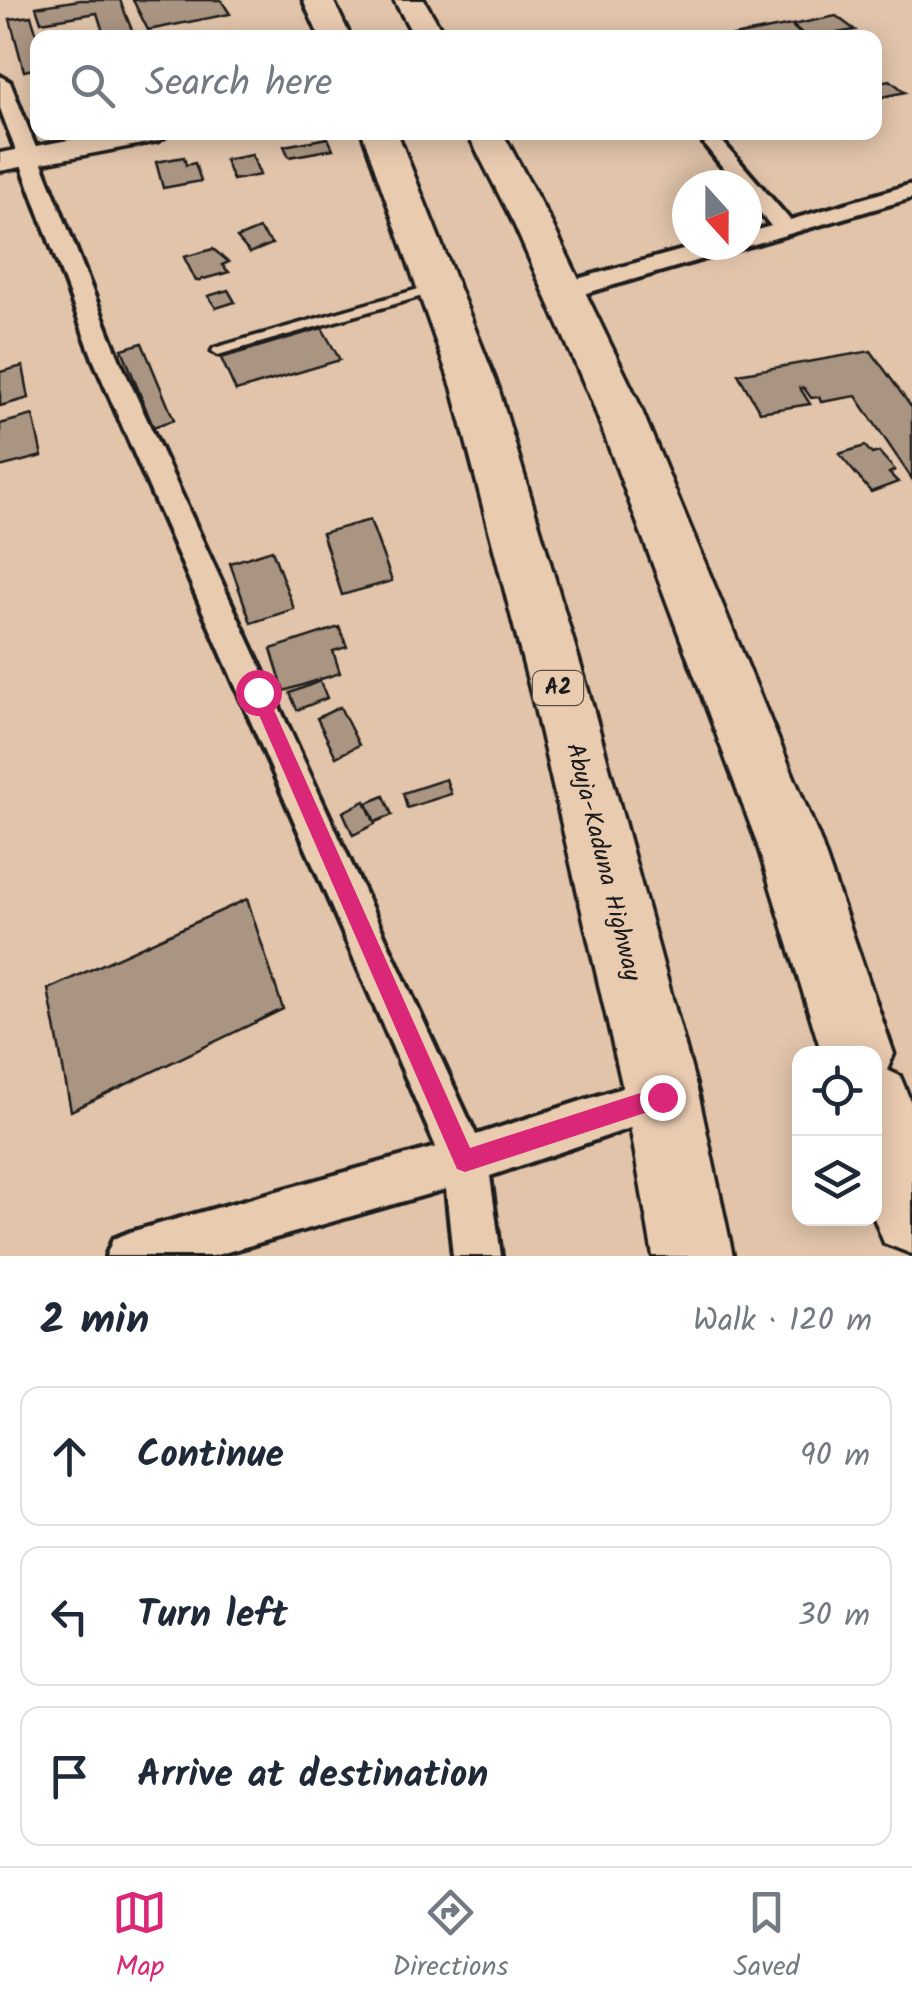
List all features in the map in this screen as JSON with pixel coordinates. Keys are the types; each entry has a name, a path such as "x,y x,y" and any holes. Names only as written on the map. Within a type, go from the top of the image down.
{"highway":[{"path":"318,0 332,30"},
{"path":"409,0 426,30"},
{"name":"Abuja-Kaduna Highway","path":"381,140 475,387 558,685 662,1097 694,1256"},
{"path":"488,140 614,399 788,840 855,1046"},
{"path":"882,1126 912,1215"}],"street":[{"path":"0,82 16,159 465,1161 477,1256"},
{"path":"16,159 116,140"},
{"path":"714,144 786,229"},
{"path":"762,236 912,191"},
{"path":"564,291 675,260"},
{"path":"130,1256 465,1161 662,1097"}],"lane":[{"path":"218,351 440,287"}],"building":[{"path":"80,0 120,0 132,30 102,30 97,13 41,22 36,7"},
{"path":"133,0 221,0 230,14 148,30"},
{"path":"31,16 35,30 30,30 30,70 24,71 10,19"},
{"path":"836,16 855,30 798,30 792,25"},
{"path":"791,25 796,30 765,30"},
{"path":"890,80 905,92 882,97 882,82"},
{"path":"329,140 333,149 289,157 284,146"},
{"path":"252,155 260,175 233,180 225,160"},
{"path":"184,157 186,165 195,163 201,181 163,188 156,162"},
{"path":"259,229 272,244 250,253 237,238"},
{"path":"213,249 229,262 222,265 229,272 196,281 184,257"},
{"path":"228,290 235,302 216,308 208,296"},
{"path":"322,328 340,360 236,391 221,358"},
{"path":"142,343 174,420 153,427 122,349"},
{"path":"871,351 912,408 912,479 856,396 821,402 819,397 811,398 800,388 810,404 760,412 738,374"},
{"path":"23,366 29,398 0,406 0,372"},
{"path":"33,415 42,456 0,467 0,424"},
{"path":"865,446 872,454 879,452 895,470 889,473 898,482 871,492 839,454"},
{"path":"370,520 392,581 342,595 322,533"},
{"path":"272,550 294,609 251,623 230,563"},
{"path":"339,627 347,647 333,651 340,673 284,691 271,649"},
{"path":"320,681 327,698 297,710 290,693"},
{"path":"340,707 359,745 336,757 317,718"},
{"path":"446,779 451,794 407,808 403,793"},
{"path":"384,796 392,815 375,822 367,803"},
{"path":"365,801 375,824 353,835 343,812"},
{"path":"247,899 283,1009 71,1111 48,989"}],"route":[{"path":"258,692 465,1161 662,1097"}]}
